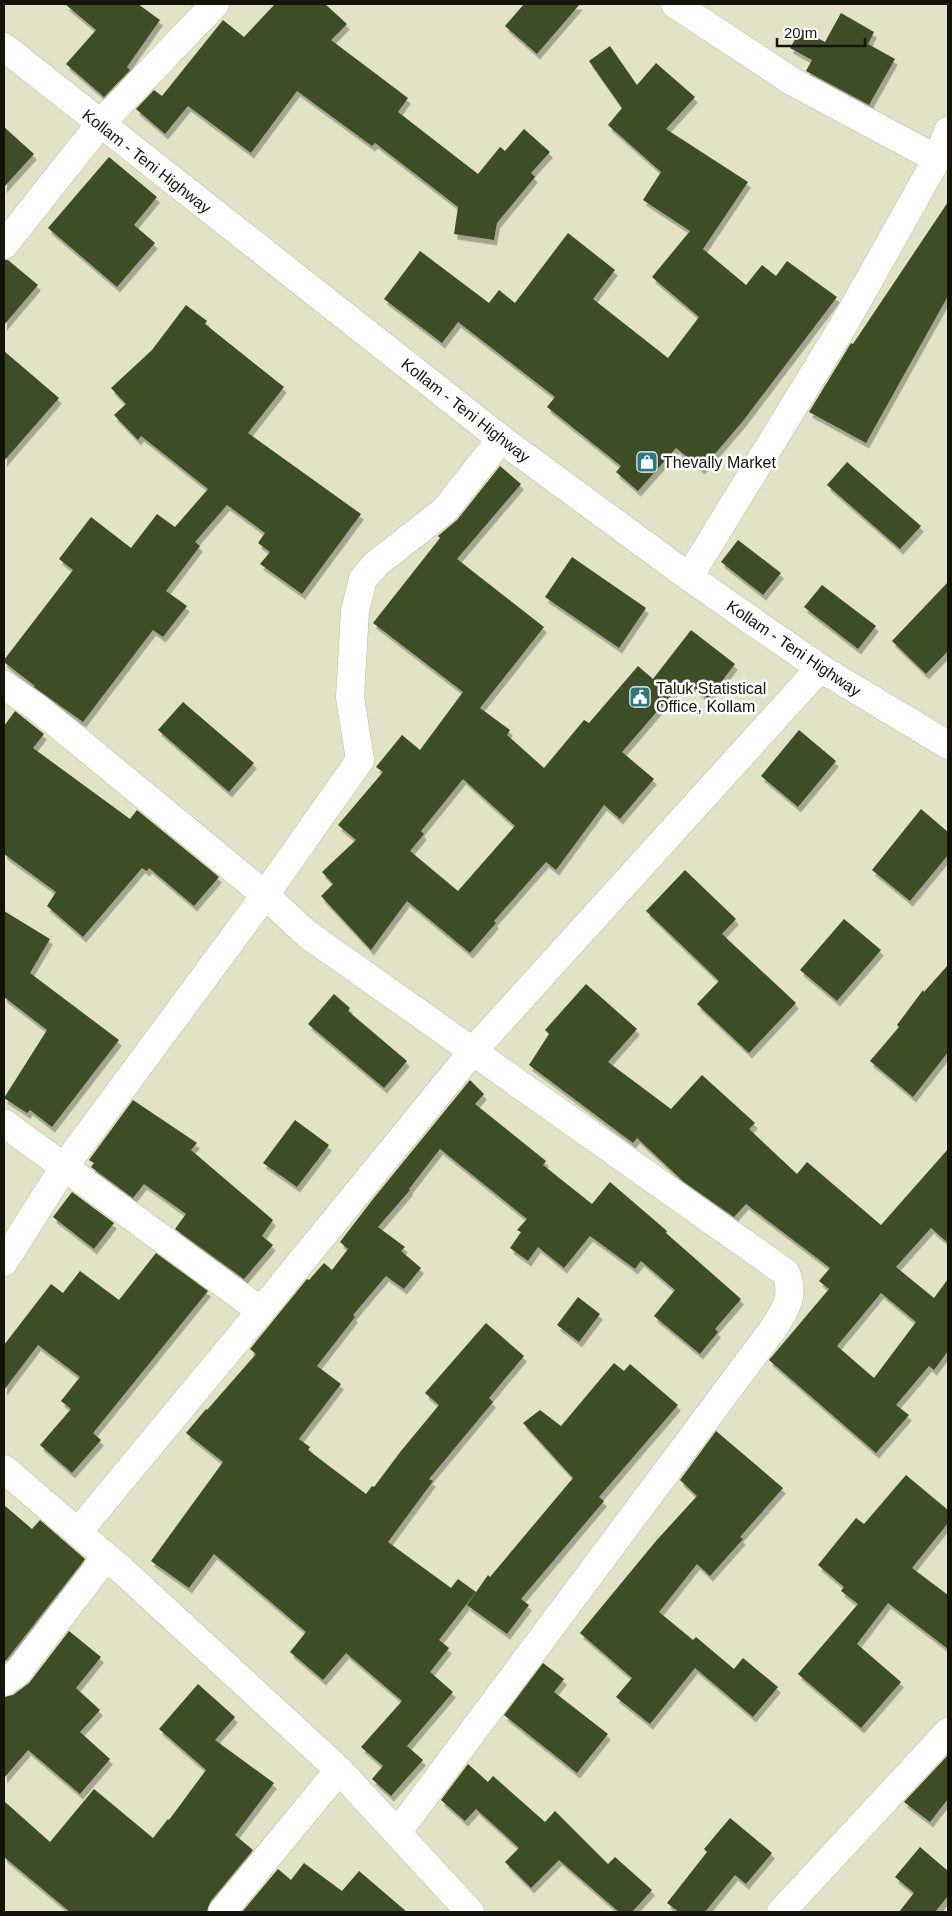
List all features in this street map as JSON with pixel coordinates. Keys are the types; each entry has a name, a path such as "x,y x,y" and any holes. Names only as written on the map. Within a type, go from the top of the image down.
{"street":[{"path":"4,246 100,124 215,4"},
{"path":"675,4 793,82 937,159"},
{"name":"Kollam - Teni Highway","path":"4,47 501,439 689,577 820,668 948,745"},
{"path":"689,577 846,321 937,159 948,131"},
{"path":"4,1262 64,1167 265,896 360,760 350,697 355,612 363,579 376,564 445,510 501,439"},
{"path":"78,1532 473,1051 820,668"},
{"path":"4,685 66,731 265,896 307,934 786,1273 791,1286 784,1312 773,1329 398,1833"},
{"path":"4,1123 262,1310"},
{"path":"4,1469 106,1557 339,1770 470,1912"},
{"path":"4,1682 17,1673 106,1557"},
{"path":"780,1912 948,1732"},
{"path":"222,1912 339,1770"}],"building":[{"path":"65,4 138,4 160,20 127,67 130,70 104,97 66,64 96,30"},
{"path":"275,4 325,4 347,24 331,40 408,98 398,112 478,174 500,147 505,151 524,129 550,152 531,173 535,177 497,223 494,240 454,234 458,207 375,143 372,146 297,91 251,153 188,106 165,134 136,109 154,90 162,96 223,20 244,37"},
{"path":"524,4 580,4 537,54 505,26"},
{"path":"841,13 874,32 868,44 895,59 869,105 806,71 812,60 790,48 801,29 825,42"},
{"path":"610,46 637,85 656,63 695,97 666,129 748,182 703,249 746,285 762,265 776,276 787,261 837,297 743,421 702,469 676,448 638,491 616,472 621,466 547,407 555,397 458,322 442,343 384,299 420,251 489,303 499,290 515,303 568,233 615,270 593,299 668,358 699,317 652,277 690,231 643,200 661,172 608,125 622,108 589,61"},
{"path":"4,127 34,154 4,187"},
{"path":"109,157 157,197 134,225 155,243 117,287 48,228"},
{"path":"948,202 948,296 866,443 809,412 851,343 853,344"},
{"path":"4,260 8,260 38,285 4,325"},
{"path":"186,305 207,321 205,324 284,387 248,433 361,514 302,594 260,564 270,552 258,543 265,533 227,505 195,542 200,546 166,591 187,606 163,637 153,630 83,722 34,687 4,660 73,570 59,559 91,517 131,548 157,514 175,527 208,489 141,436 138,440 114,415 126,404 111,388 152,350"},
{"path":"4,351 59,398 4,461"},
{"path":"847,462 921,526 900,549 827,485"},
{"path":"500,466 521,484 457,559 544,627 480,708 510,730 507,735 544,768 584,720 589,723 638,666 653,679 691,630 735,664 708,699 684,680 622,752 654,779 620,819 604,805 556,870 546,862 494,921 496,923 470,953 407,901 371,950 321,896 333,884 322,872 356,840 338,825 383,772 376,767 402,735 420,750 463,692 373,623 440,538 438,536 457,520","holes":["463,779 515,826 458,891 410,851 424,834 421,831"]},
{"path":"738,540 781,573 763,595 721,562"},
{"path":"572,557 646,608 619,648 545,597"},
{"path":"948,582 948,651 926,674 892,641"},
{"path":"822,585 876,626 858,649 804,607"},
{"path":"183,702 254,763 229,792 158,730"},
{"path":"15,711 44,734 33,748 130,819 137,810 219,877 194,906 149,868 147,871 142,868 83,937 47,906 56,892 4,854 4,726"},
{"path":"799,730 836,761 798,807 761,776"},
{"path":"921,809 948,832 948,855 910,901 872,870"},
{"path":"685,870 736,919 722,934 796,1003 749,1053 697,1004 719,981 646,911"},
{"path":"4,911 50,939 30,973 119,1040 52,1127 30,1110 27,1113 4,1098 47,1030 4,997"},
{"path":"844,919 881,950 837,1001 800,970"},
{"path":"948,965 948,1052 913,1097 870,1061 899,1027 897,1025 923,990 924,992"},
{"path":"586,984 637,1029 608,1062 671,1109 702,1075 755,1123 749,1129 797,1174 807,1162 881,1225 948,1149 948,1243 931,1228 896,1267 934,1298 948,1279 948,1351 934,1370 929,1366 896,1405 909,1415 876,1453 769,1360 829,1289 819,1281 830,1268 746,1204 734,1217 684,1182 637,1138 633,1143 529,1065 549,1034 545,1030","holes":["881,1293 916,1322 874,1378 837,1346"]},
{"path":"334,994 350,1008 348,1011 407,1061 384,1088 308,1024"},
{"path":"470,1080 484,1094 475,1104 546,1161 543,1165 592,1204 610,1182 741,1299 715,1329 718,1332 700,1354 654,1316 675,1290 641,1261 635,1269 590,1236 564,1268 538,1247 528,1261 510,1248 521,1232 517,1230 527,1219 440,1149 410,1190 378,1227 405,1247 401,1251 421,1268 404,1289 386,1276 353,1315 355,1317 317,1366 341,1384 299,1439 310,1447 308,1450 366,1494 372,1486 374,1487 439,1405 425,1393 486,1323 524,1356 489,1398 493,1402 429,1479 433,1481 388,1542 451,1588 458,1579 476,1592 439,1640 449,1648 430,1672 453,1692 407,1746 423,1760 391,1796 372,1779 383,1766 361,1747 402,1701 346,1653 323,1680 290,1652 306,1632 214,1554 189,1588 151,1561 223,1462 186,1433 256,1354 250,1349 307,1279 309,1280 324,1263 332,1270 348,1249 340,1242"},
{"path":"133,1100 197,1143 191,1150 273,1220 262,1236 273,1245 244,1279 175,1229 186,1214 144,1184 133,1198 91,1167 94,1163 89,1160"},
{"path":"295,1120 329,1145 297,1187 263,1163"},
{"path":"72,1192 114,1223 94,1249 53,1217"},
{"path":"156,1253 208,1291 93,1433 101,1440 72,1473 40,1445 71,1409 61,1401 80,1377 38,1345 4,1390 4,1345 51,1284 63,1293 80,1271 119,1300"},
{"path":"578,1297 600,1314 579,1342 557,1325"},
{"path":"614,1363 624,1371 630,1364 678,1405 599,1497 604,1501 521,1599 529,1605 507,1634 467,1605 488,1575 490,1577 573,1478 523,1423 540,1410 561,1426"},
{"path":"716,1431 783,1488 740,1537 743,1539 710,1576 697,1564 659,1612 693,1640 696,1637 734,1669 743,1658 778,1687 753,1717 695,1668 650,1724 616,1697 632,1678 580,1633 656,1541 697,1496 680,1480"},
{"path":"906,1475 948,1510 948,1523 912,1568 948,1595 948,1649 888,1603 857,1644 901,1682 861,1728 798,1674 858,1604 841,1591 844,1587 818,1565 856,1518 864,1524"},
{"path":"4,1505 32,1529 40,1520 85,1559 4,1663"},
{"path":"69,1631 101,1657 76,1688 100,1710 80,1732 110,1759 80,1794 28,1750 4,1778 4,1697 13,1695 29,1683"},
{"path":"543,1663 564,1679 554,1692 608,1734 577,1773 504,1715"},
{"path":"198,1684 235,1717 215,1740 274,1783 235,1835 253,1850 210,1902 207,1912 70,1912 4,1857 4,1801 50,1842 94,1789 153,1838 169,1820 206,1770 159,1729"},
{"path":"948,1755 948,1799 930,1822 904,1802"},
{"path":"468,1764 488,1782 493,1776 545,1822 555,1811 608,1864 615,1857 652,1890 632,1912 619,1912 559,1860 531,1888 505,1862 519,1848 476,1809 465,1821 441,1800"},
{"path":"730,1818 772,1853 746,1884 735,1875 705,1912 679,1912 667,1903 707,1852 704,1849"},
{"path":"920,1847 948,1871 948,1896 935,1912 899,1912 914,1893 895,1877"},
{"path":"304,1863 342,1891 359,1871 407,1912 242,1912 278,1869 291,1880"}],"place":[{"name":"Thevally Market","path":"647,462"},
{"name":"Taluk Statistical Office, Kollam","path":"640,697"}]}
